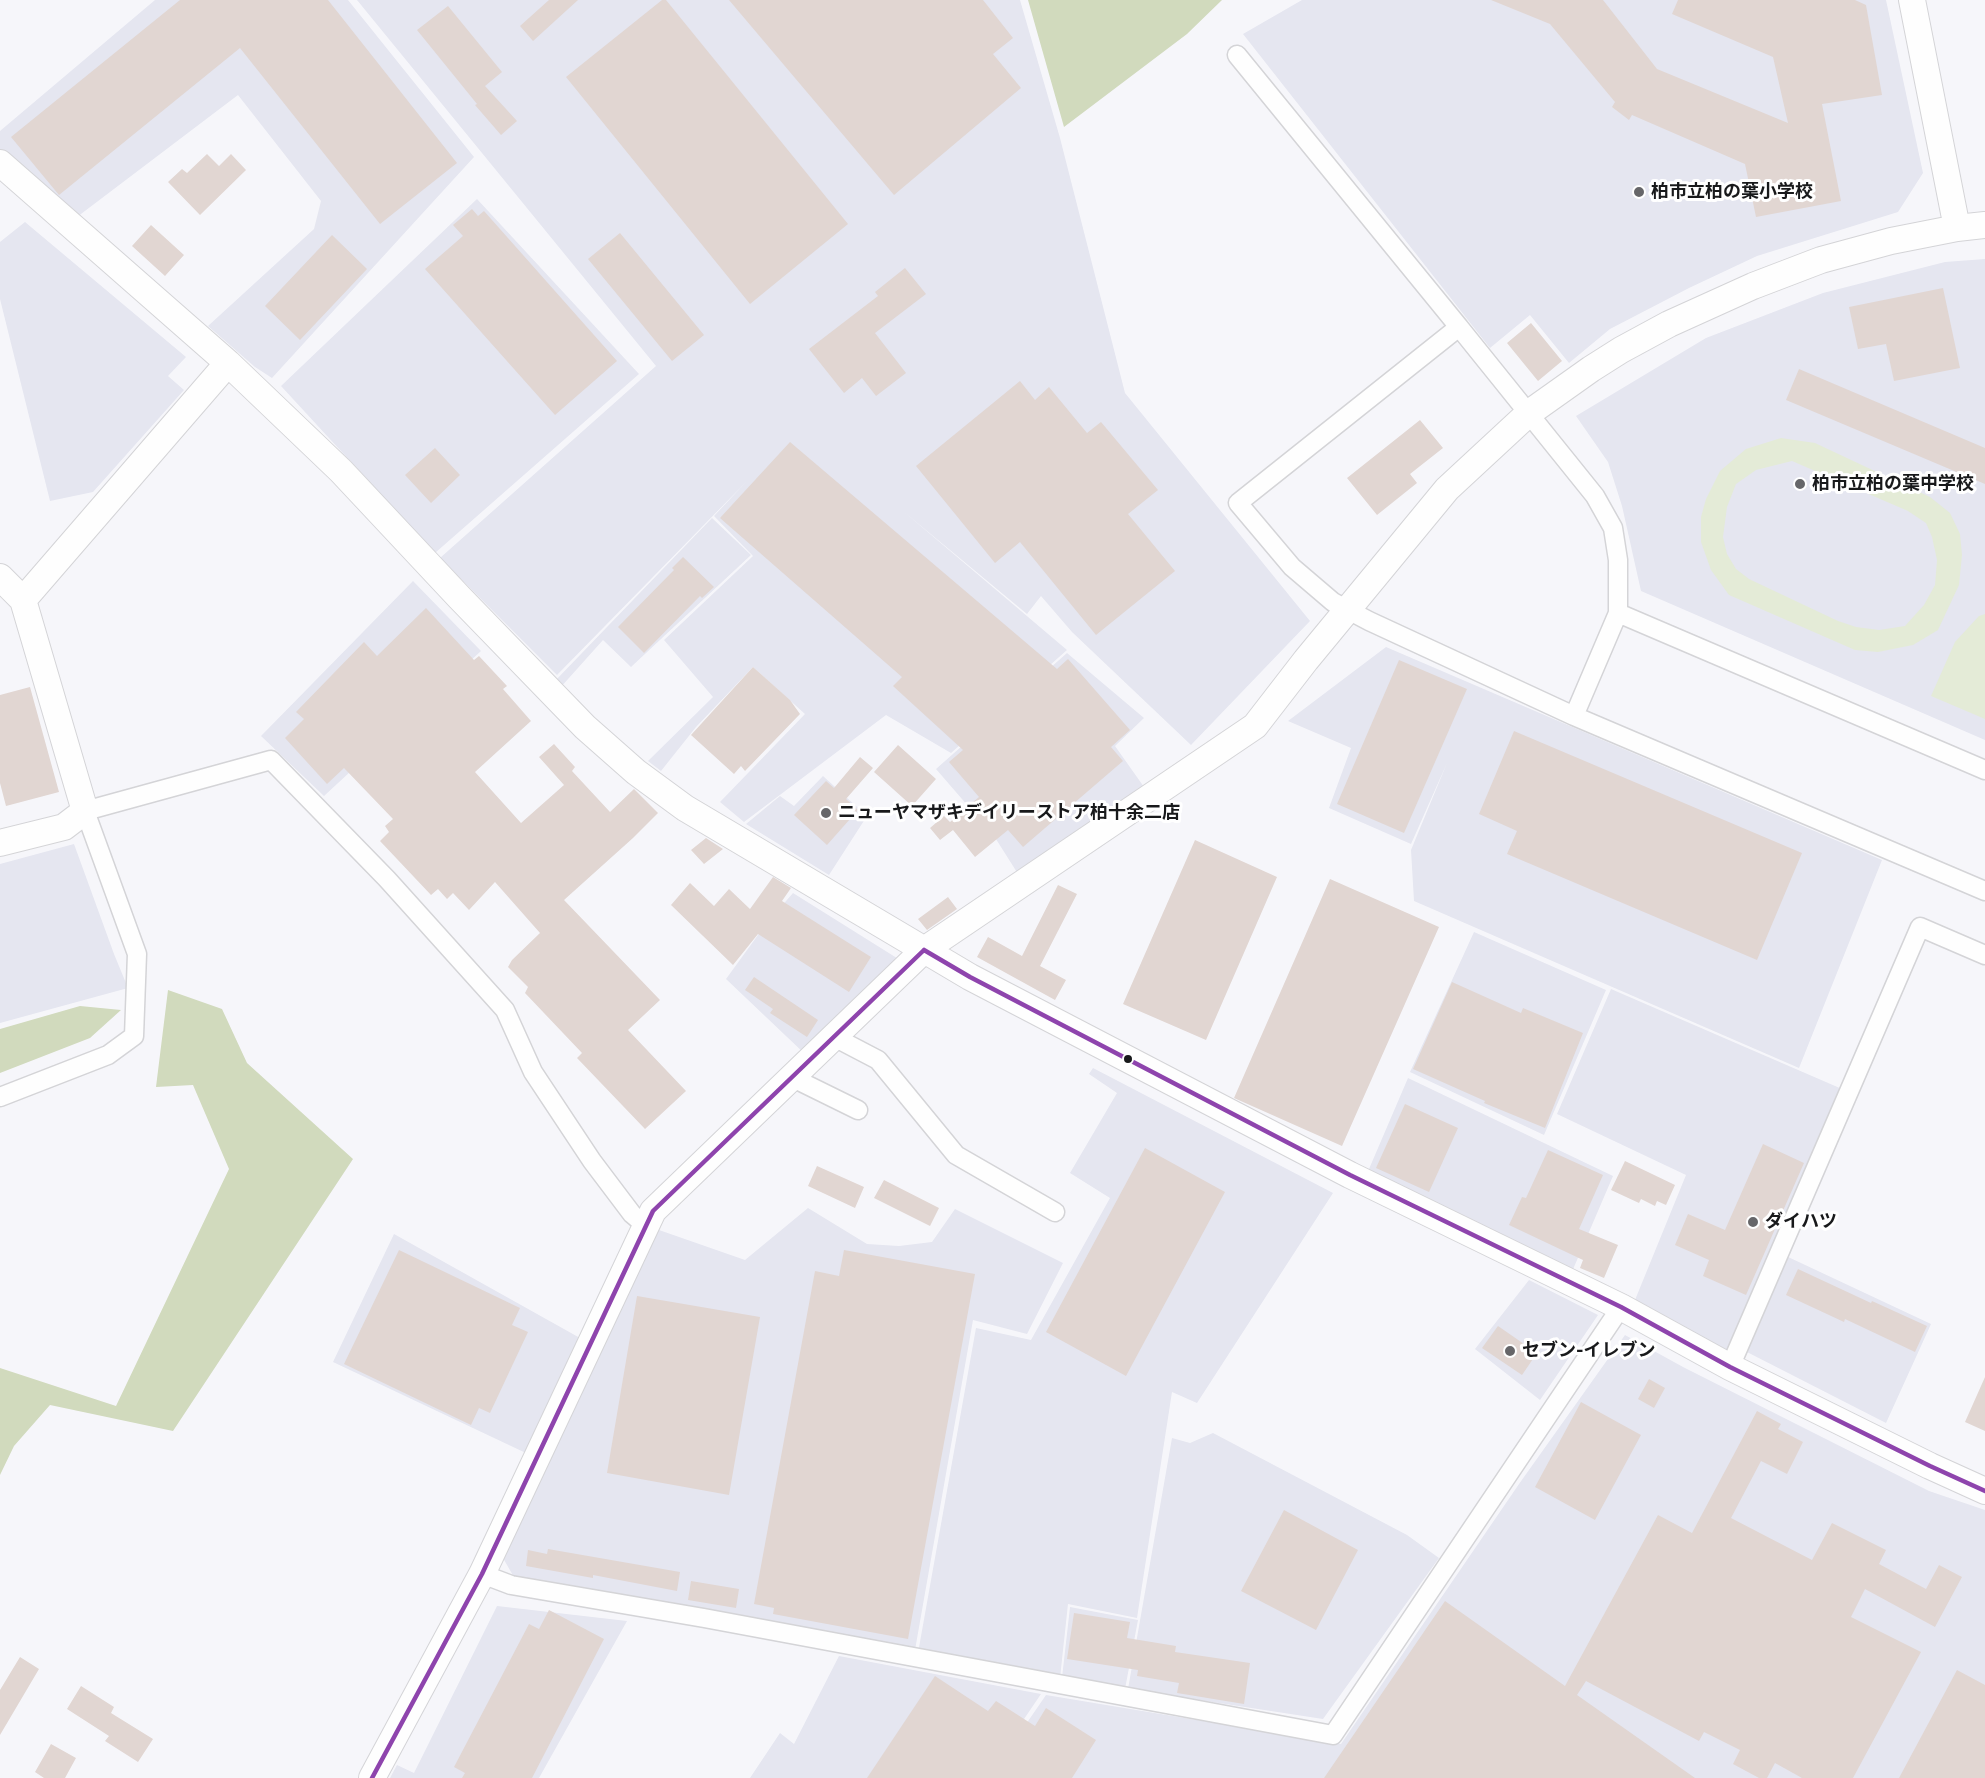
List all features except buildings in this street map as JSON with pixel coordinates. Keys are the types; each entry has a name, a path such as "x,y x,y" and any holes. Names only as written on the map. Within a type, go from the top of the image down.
{"street":[{"path":"1912,0 1957,228"},
{"path":"1237,55 1595,496 1613,528 1618,560 1618,613 1574,716"},
{"path":"0,163 228,363 341,471 585,728 636,772 685,808 970,976 1350,1175 1621,1307 1730,1367 1985,1491"},
{"path":"372,1778 482,1574 653,1210 924,950 1255,726 1306,660 1447,489 1529,413 1621,350 1711,304 1821,260 1891,241 1985,225"},
{"path":"1459,327 1239,503 1292,567 1333,602 1348,610 1574,716 1985,891"},
{"path":"23,600 228,363"},
{"path":"0,577 23,600 85,811 137,954 135,1036 108,1055 0,1097"},
{"path":"1618,613 1985,770"},
{"path":"0,843 64,827 85,811 271,760 387,879 505,1010 533,1072 592,1161 632,1214 645,1225"},
{"path":"1730,1367 1920,927 1985,955"},
{"path":"834,1036 878,1060 956,1155 1055,1212"},
{"path":"793,1077 858,1110"},
{"path":"482,1574 511,1585 716,1620 1333,1735 1621,1307"}],"shaded area":[{"path":"155,0 348,0 474,157 272,378 255,367 208,326 314,229 321,201 238,95 77,217 0,150 0,131"},
{"path":"357,0 1020,0 1060,138 1125,393 1310,621 1191,745 1072,632 1041,596 1027,614 903,511 1067,650 951,753 886,715 744,822 720,802 805,714 753,667 696,727 661,771 648,761 713,697 664,640 753,556 714,516 747,481 557,675 440,558 656,366"},
{"name":"柏市立柏の葉小学校","path":"1302,0 1886,0 1923,173 1898,212 1757,256 1610,329 1569,363 1530,315 1490,348 1243,34"},
{"path":"477,199 639,374 435,553 281,386"},
{"path":"25,222 186,357 168,376 184,390 93,492 50,501 0,299 0,242"},
{"name":"柏市立柏の葉中学校","path":"1985,259 1985,740 1641,591 1622,506 1608,462 1576,416 1706,338 1823,293 1945,262"},
{"path":"712,518 751,555 631,667 603,640 560,688 554,682"},
{"path":"413,581 481,651 324,796 261,736"},
{"path":"1386,647 1882,860 1799,1068 1414,901 1411,850 1447,763 1411,844 1329,808 1351,748 1288,721"},
{"path":"1067,653 1144,718 1115,746 1144,787 1020,877 994,836 936,769"},
{"path":"823,776 867,816 829,875 746,824 780,796 794,806"},
{"path":"74,844 128,988 0,1023 0,864"},
{"path":"793,893 900,960 806,1055 726,979 766,924"},
{"path":"1474,932 1606,990 1544,1135 1410,1072"},
{"path":"1611,989 1842,1089 1730,1352 1635,1300 1686,1175 1557,1114"},
{"path":"1093,1068 1333,1193 1197,1403 1172,1392 1137,1618 1068,1604 1060,1678 918,1653 976,1328 1031,1340 1110,1198 1070,1173 1117,1093 1089,1074"},
{"path":"1408,1078 1613,1176 1571,1274 1366,1176"},
{"path":"808,1208 867,1244 899,1246 932,1242 955,1209 1063,1263 1027,1334 973,1320 915,1650 515,1579 503,1558 659,1230 745,1260"},
{"path":"394,1234 580,1338 528,1454 333,1362"},
{"path":"1786,1256 1931,1324 1886,1423 1745,1351"},
{"path":"1529,1280 1598,1315 1540,1400 1475,1349"},
{"path":"1625,1335 1683,1367 1929,1491 1985,1510 1985,1778 989,1778 1046,1695 1341,1744 1519,1484"},
{"path":"1213,1433 1407,1535 1439,1558 1323,1719 1128,1689 1172,1438 1190,1443"},
{"path":"497,1606 627,1621 539,1778 390,1778 397,1765 414,1773"},
{"path":"1070,1607 1138,1620 1125,1689 1062,1678"},
{"path":"839,1656 1041,1694 984,1778 750,1778 780,1733 794,1744"}],"green space":[{"path":"1028,0 1222,0 1187,34 1064,127"},
{"path":"1781,438 1815,443 1930,497 1950,513 1960,534 1962,555 1959,585 1938,630 1913,645 1878,652 1855,650 1729,595 1711,570 1701,542 1701,517 1706,499 1720,471 1746,449","holes":["1792,461 1908,511 1926,523 1932,537 1937,560 1935,585 1924,605 1905,626 1879,630 1856,627 1838,621 1749,579 1736,569 1727,554 1723,537 1727,507 1736,484 1756,470"]},
{"path":"1985,614 1985,719 1931,696 1955,642 1979,616"},
{"path":"168,990 222,1009 247,1063 353,1159 173,1431 50,1405 14,1446 0,1475 0,1368 116,1406 229,1169 193,1085 156,1087"},
{"path":"80,1006 121,1010 90,1038 0,1073 0,1029"}],"transit line":[{"path":"924,950 970,977 1350,1175 1621,1307 1730,1367 1985,1491"},
{"path":"372,1778 482,1574 653,1211 924,950"}],"place":[{"name":"柏市立柏の葉小学校","path":"1639,192"},
{"name":"柏市立柏の葉中学校","path":"1800,484"},
{"name":"ニューヤマザキデイリーストア柏十余二店","path":"826,813"},
{"name":"ダイハツ","path":"1753,1222"},
{"name":"セブン-イレブン","path":"1510,1351"}]}
